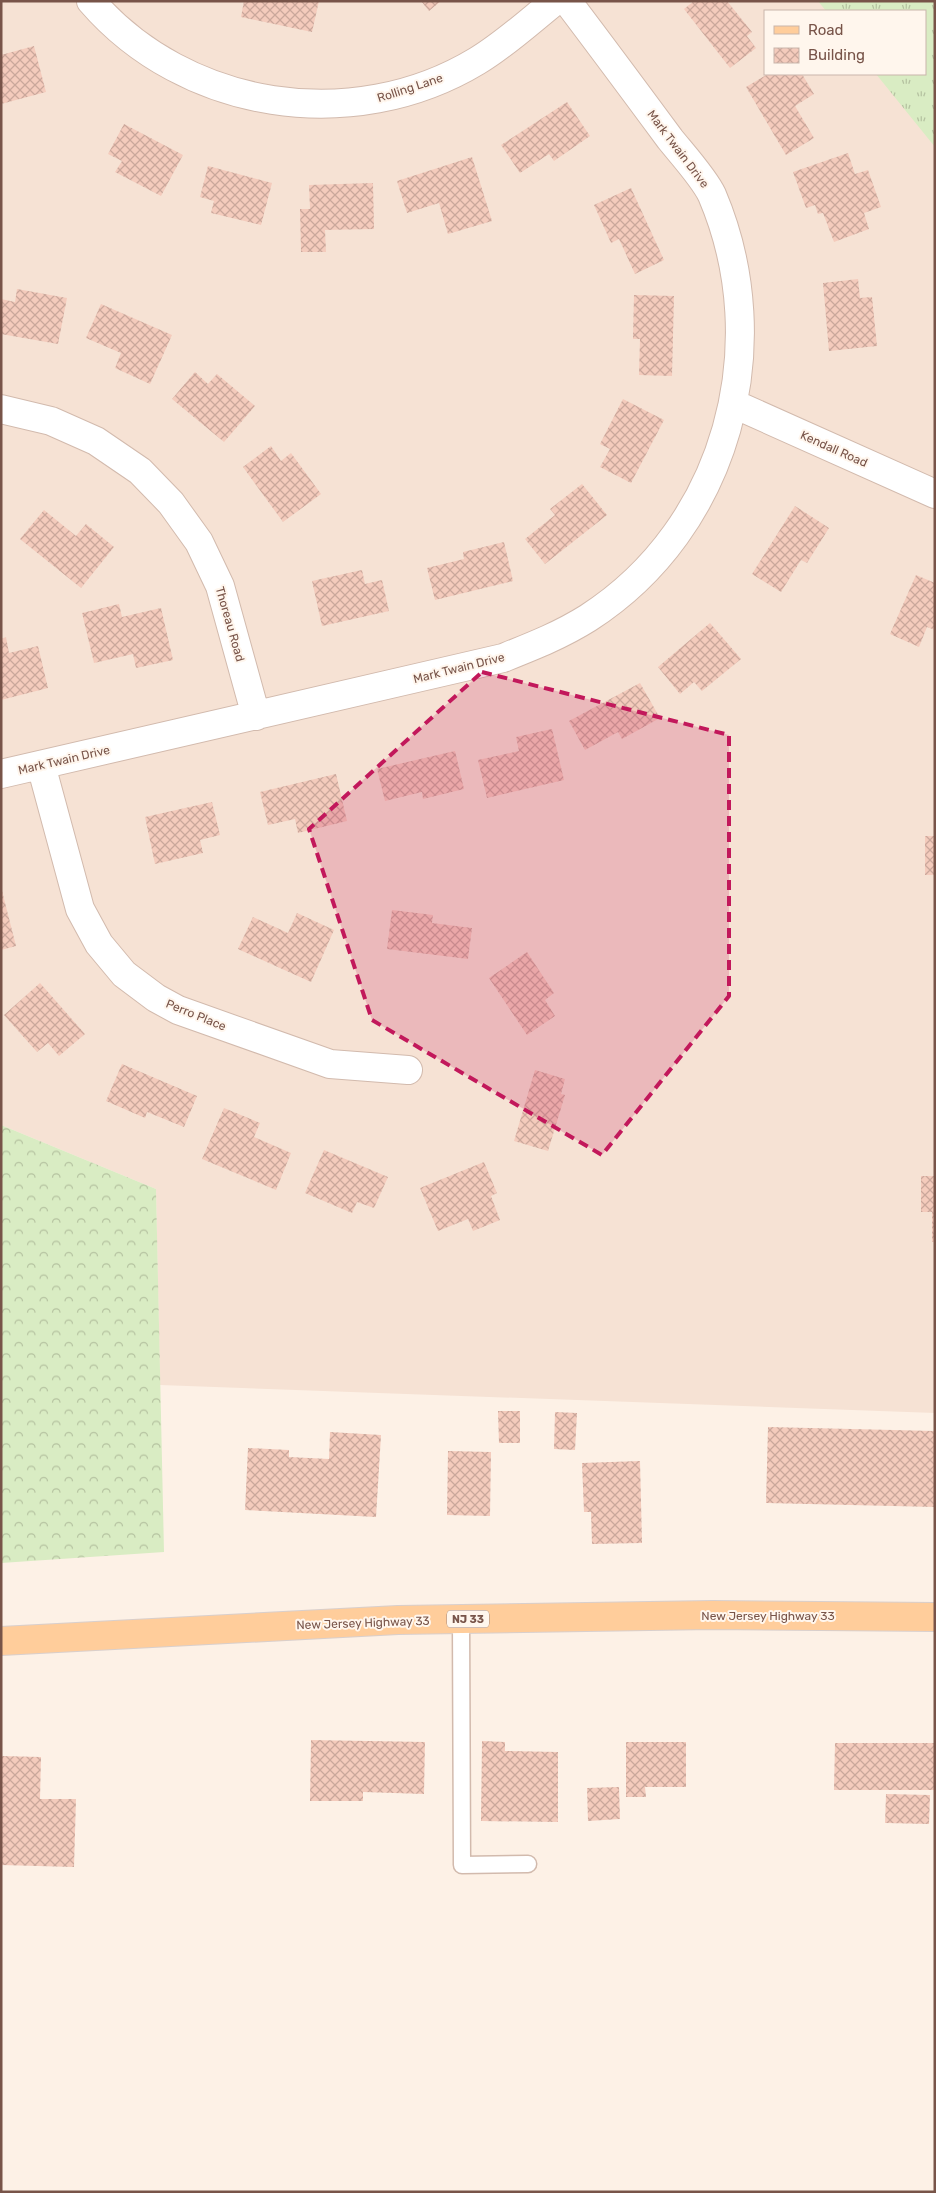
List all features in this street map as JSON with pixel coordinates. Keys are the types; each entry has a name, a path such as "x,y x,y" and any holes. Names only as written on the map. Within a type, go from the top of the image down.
{"main road":[{"name":"New Jersey Highway 33","path":"1,1641 461,1619 712,1615 935,1617"}],"street":[{"name":"Rolling Lane","path":"91,1 106,19 148,52 194,78 240,95 287,103 335,105 383,98 434,82 477,61 555,1"},
{"name":"Mark Twain Drive","path":"1,774 503,658 547,641 589,617 631,584 663,550 694,506 718,458 734,404 741,349 739,295 730,248 711,193 567,1"},
{"name":"Kendall Road","path":"734,404 935,494"},
{"name":"Thoreau Road","path":"1,409 51,421 96,441 140,471 171,503 199,542 220,586 256,716"},
{"name":"Perro Place","path":"41,765 80,909 99,944 124,974 156,998 178,1010 330,1064 408,1070"}],"lane":[{"path":"461,1619 462,1865 528,1864"}],"highlighted area":[{"path":"482,672 729,735 729,996 602,1155 372,1020 309,829"}],"shaded area":[{"path":"1,1 935,1 935,1413 160,1385 156,1189 1,1125"}],"green space":[{"path":"818,1 935,1 935,147 877,75 926,75 926,10 825,10"},
{"path":"1,1125 156,1189 164,1552 1,1563"}],"building":[{"path":"244,1 319,1 312,32 241,17"},
{"path":"421,1 441,1 429,11"},
{"path":"694,1 727,1 752,32 747,36 756,48 730,68 684,9"},
{"path":"34,46 46,92 1,104 1,55"},
{"path":"766,75 803,75 814,94 795,106 814,138 786,155 746,87"},
{"path":"567,102 590,136 554,161 549,154 520,173 501,145"},
{"path":"124,124 183,155 161,196 115,172 122,161 108,154"},
{"path":"848,153 855,174 868,170 881,207 864,213 869,229 834,242 823,213 818,214 815,205 806,208 793,172"},
{"path":"472,157 492,221 448,234 439,203 407,213 397,181"},
{"path":"208,166 272,183 261,225 211,213 214,201 200,197"},
{"path":"373,183 374,229 325,230 326,252 301,252 300,209 310,209 309,185"},
{"path":"631,188 664,260 635,274 619,239 611,243 594,205"},
{"path":"858,279 860,298 872,297 877,346 829,351 823,283"},
{"path":"17,289 67,298 58,344 1,334 1,299 15,302"},
{"path":"634,295 674,296 672,376 639,375 640,339 633,339"},
{"path":"101,304 172,335 150,384 115,368 121,353 86,338"},
{"path":"195,372 208,384 217,374 255,406 224,442 172,399"},
{"path":"623,399 664,420 631,483 600,467 610,449 600,444"},
{"path":"271,446 281,461 291,453 321,494 283,522 243,467"},
{"path":"582,484 607,515 545,564 525,539 555,515 550,509"},
{"path":"795,506 829,528 807,563 801,560 781,592 752,574"},
{"path":"44,510 76,536 86,524 114,547 81,588 20,539"},
{"path":"504,542 513,581 435,600 427,568 464,559 463,552"},
{"path":"362,570 365,584 382,580 389,611 322,626 312,581"},
{"path":"916,575 935,583 935,630 927,627 919,647 890,634"},
{"path":"119,604 122,617 161,608 173,660 136,668 133,654 94,663 82,613"},
{"path":"710,623 741,659 702,691 694,682 680,694 658,667"},
{"path":"6,637 9,653 38,646 48,688 1,700 1,639"},
{"path":"640,683 660,718 622,739 618,732 585,750 569,721"},
{"path":"552,729 564,780 487,798 478,760 519,751 516,737"},
{"path":"455,751 464,789 423,799 422,792 385,801 377,769"},
{"path":"336,774 347,821 298,833 295,819 268,825 260,792"},
{"path":"212,802 220,835 200,840 203,853 155,864 145,817"},
{"path":"925,836 935,836 935,875 925,875"},
{"path":"1,887 16,946 1,950"},
{"path":"392,910 433,915 432,923 472,928 468,959 387,949"},
{"path":"297,913 334,930 311,982 238,949 253,917 288,933"},
{"path":"527,952 554,993 545,1000 555,1016 527,1035 489,978"},
{"path":"40,983 85,1034 59,1056 48,1043 37,1052 4,1015"},
{"path":"122,1064 197,1096 184,1127 147,1112 145,1118 106,1101"},
{"path":"535,1070 565,1079 561,1094 565,1095 548,1151 514,1141"},
{"path":"224,1108 260,1123 254,1137 291,1153 276,1190 202,1159"},
{"path":"324,1150 388,1177 374,1208 357,1202 352,1213 305,1193"},
{"path":"484,1162 497,1193 491,1196 500,1220 473,1231 468,1219 438,1231 420,1188"},
{"path":"921,1176 935,1176 935,1242 932,1242 932,1212 921,1212"},
{"path":"498,1411 520,1411 520,1443 499,1443"},
{"path":"555,1412 577,1413 575,1450 554,1449"},
{"path":"768,1427 935,1431 935,1507 766,1503"},
{"path":"330,1432 381,1435 376,1517 245,1510 248,1448 289,1450 289,1457 329,1459"},
{"path":"448,1451 491,1452 490,1516 447,1515"},
{"path":"640,1461 642,1543 592,1544 591,1512 584,1512 582,1463"},
{"path":"311,1740 425,1742 424,1794 363,1792 363,1801 310,1801"},
{"path":"482,1741 505,1742 505,1751 558,1752 558,1822 481,1821"},
{"path":"626,1742 686,1742 686,1787 645,1787 646,1797 626,1797"},
{"path":"835,1743 935,1743 935,1790 834,1790"},
{"path":"1,1756 41,1757 40,1799 76,1799 74,1867 1,1865"},
{"path":"619,1787 620,1819 588,1821 587,1788"},
{"path":"886,1794 930,1795 929,1824 885,1823"}]}
